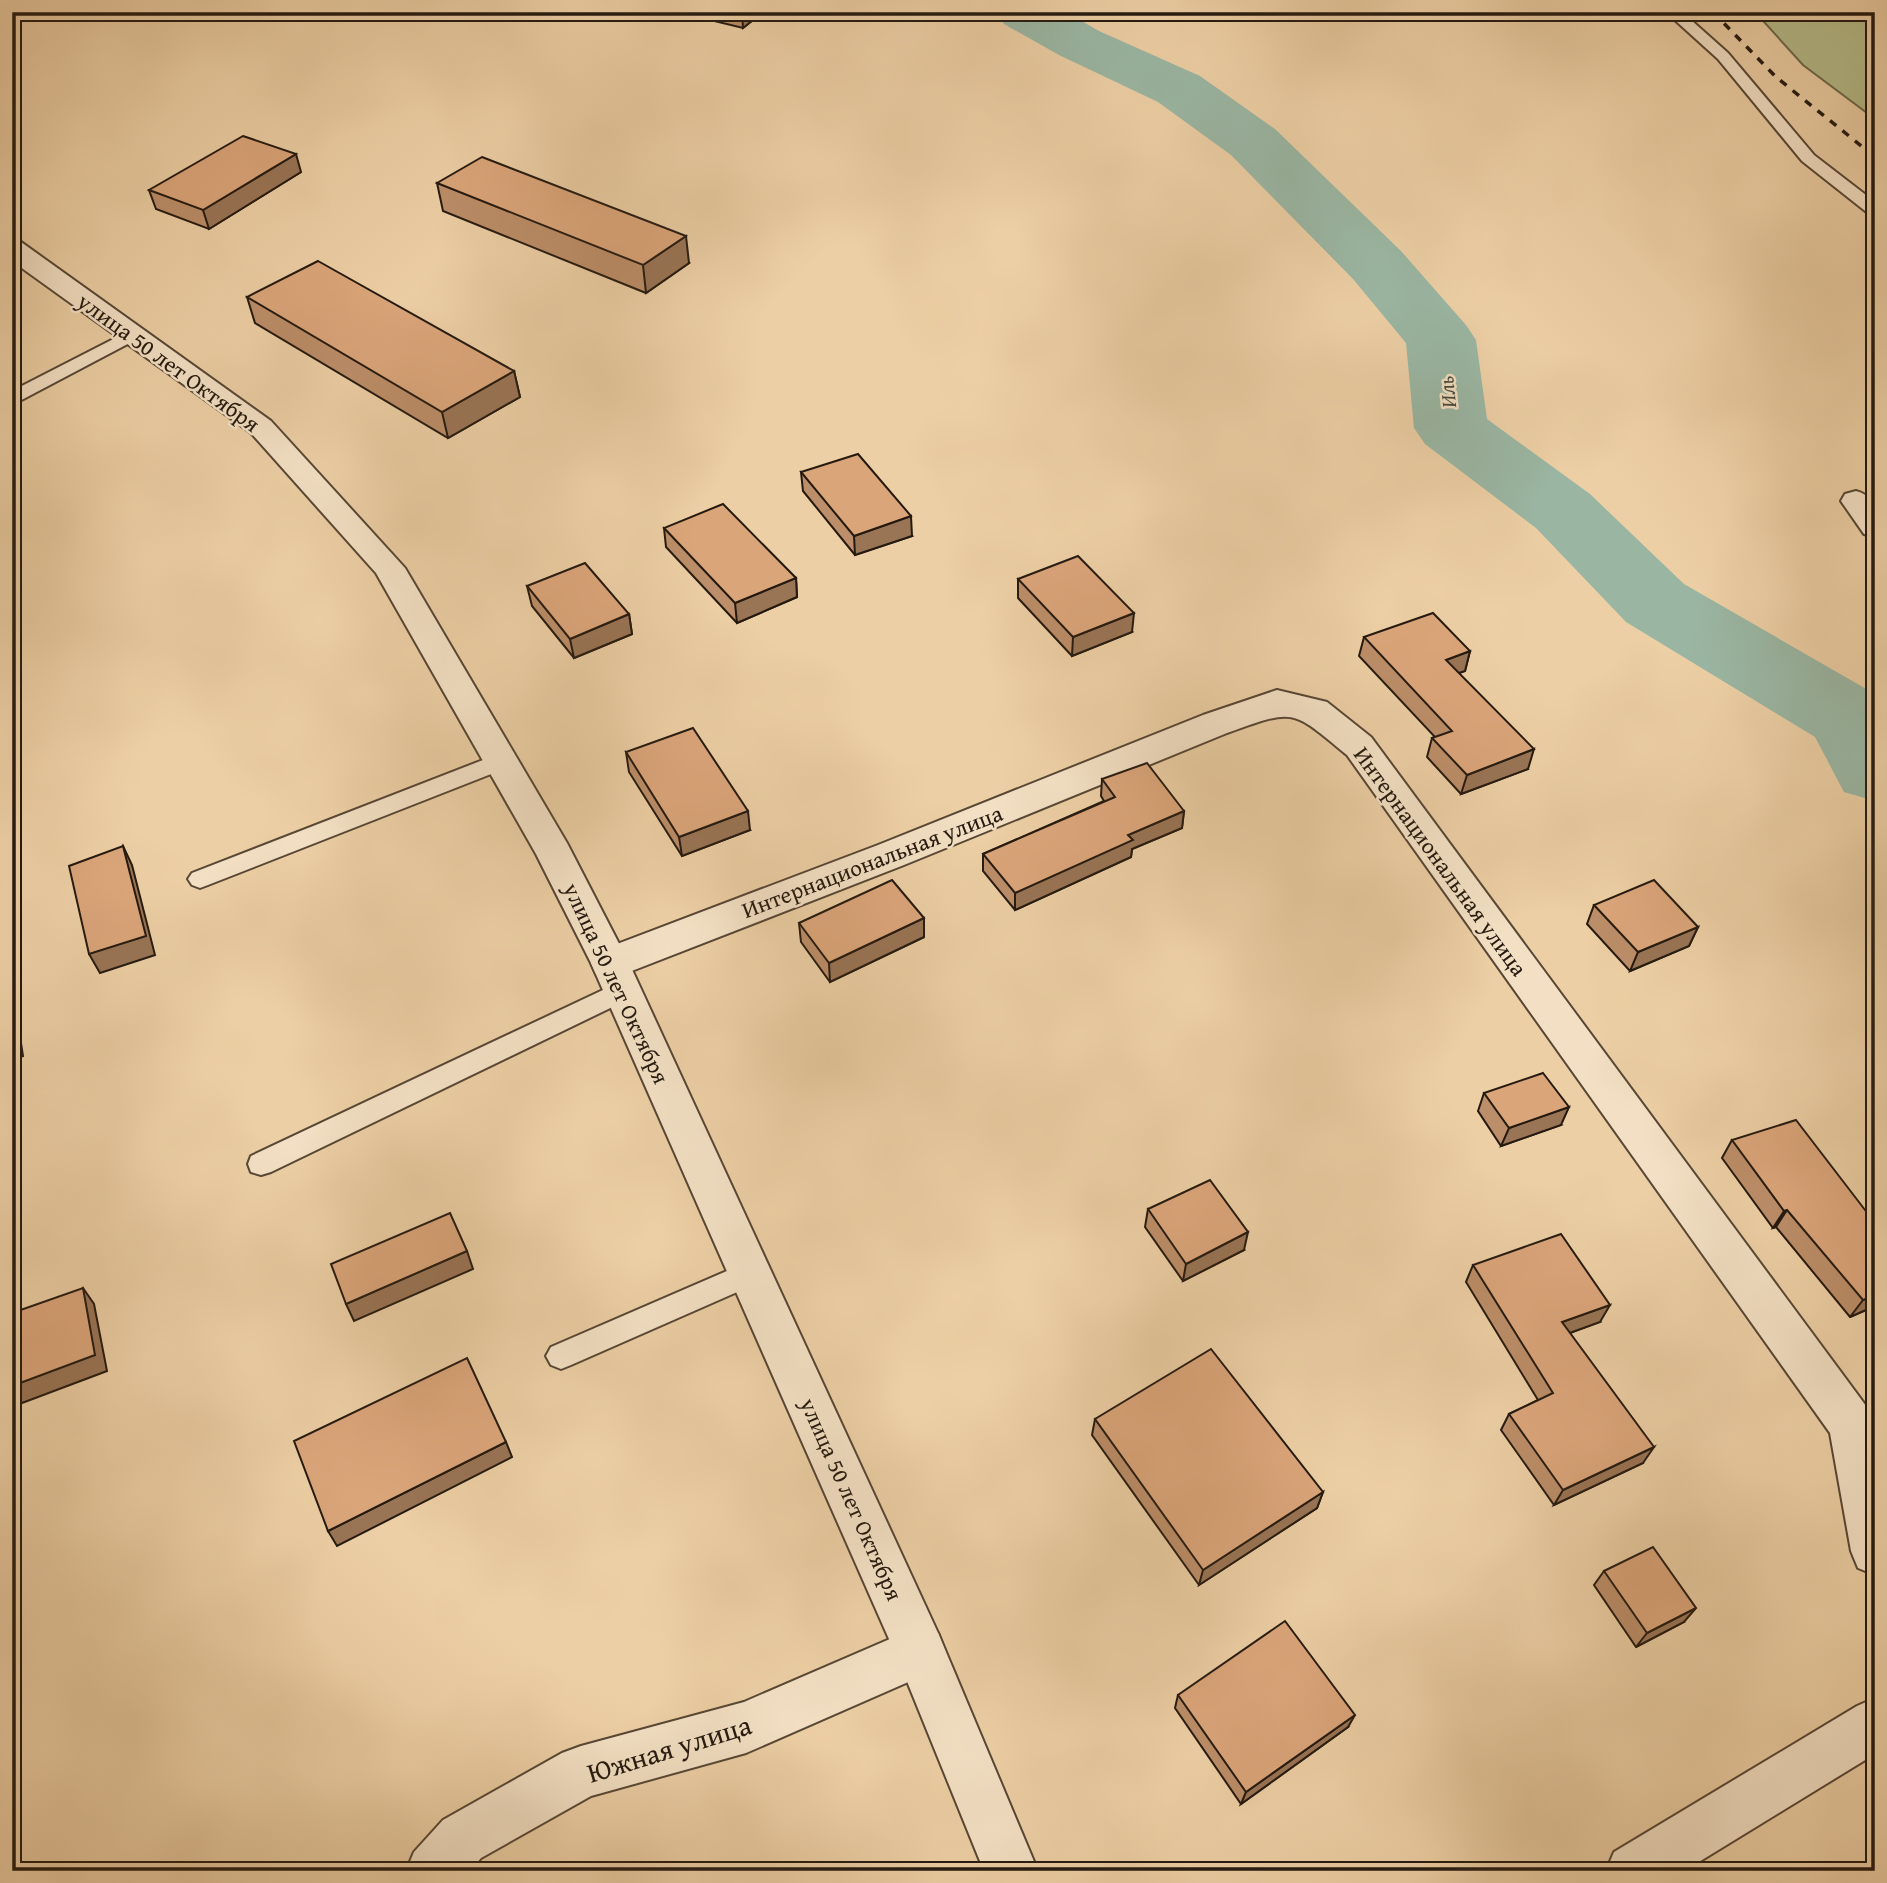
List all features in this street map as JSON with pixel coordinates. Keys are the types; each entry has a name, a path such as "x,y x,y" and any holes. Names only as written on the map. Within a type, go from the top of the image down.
{"street":[{"name":"улица 50 лет Октября","path":"12,248 261,427 389,568 554,853 616,977 920,1651 1011,1871"},
{"path":"1856,501 1875,527"},
{"name":"Интернациональная улица","path":"616,977 891,855 1215,724 1277,702 1315,710 1359,746 1863,1414 1875,1551"},
{"name":"Южная улица","path":"433,1871 462,1839 581,1772 746,1727 920,1651"},
{"path":"1633,1871 1875,1724"}],"lane":[{"path":"1673,12 1723,56 1808,158 1875,210"},
{"path":"12,399 133,334"},
{"path":"200,879 501,761"},
{"path":"261,1164 616,977"},
{"path":"561,1356 750,1273"}],"green space":[{"path":"1755,12 1875,12 1875,119 1803,65"}],"building":[{"path":"243,136 296,154 203,210 149,190"},
{"path":"482,157 686,236 643,265 437,183"},
{"path":"318,261 514,371 442,412 247,297"},
{"path":"858,454 911,516 854,536 801,472"},
{"path":"723,504 796,578 735,603 664,528"},
{"path":"1078,556 1134,613 1073,637 1018,579"},
{"path":"585,563 629,614 570,639 527,586"},
{"path":"1433,613 1470,651 1446,660 1534,749 1467,775 1432,738 1452,731 1364,637"},
{"path":"693,728 748,811 679,837 626,752"},
{"path":"1147,763 1184,811 1128,835 1133,840 1015,893 983,854 1115,797 1102,779"},
{"path":"123,846 146,936 89,954 69,866"},
{"path":"892,880 924,918 829,963 799,923"},
{"path":"1654,880 1698,927 1638,952 1594,905"},
{"path":"12,1014 17,1047 12,1049"},
{"path":"1543,1073 1569,1107 1509,1128 1484,1093"},
{"path":"1796,1120 1875,1223 1875,1295 1863,1300 1787,1210 1784,1211 1732,1140"},
{"path":"1210,1180 1248,1232 1186,1264 1148,1209"},
{"path":"450,1213 467,1251 346,1304 331,1264"},
{"path":"1561,1234 1610,1305 1562,1322 1654,1447 1563,1490 1509,1414 1553,1393 1473,1265"},
{"path":"83,1288 95,1355 12,1386 12,1313"},
{"path":"1211,1349 1323,1492 1203,1570 1095,1419"},
{"path":"467,1358 506,1442 328,1531 294,1441"},
{"path":"1653,1547 1696,1608 1647,1633 1604,1571"},
{"path":"1285,1621 1355,1715 1246,1792 1178,1695"}],"waterway":[{"name":"Иль","path":"1024,12 1079,43 1179,89 1253,142 1377,265 1441,340 1451,428 1563,511 1655,603 1849,718 1875,770"}],"railway":[{"path":"1713,12 1776,77 1875,157"}]}
